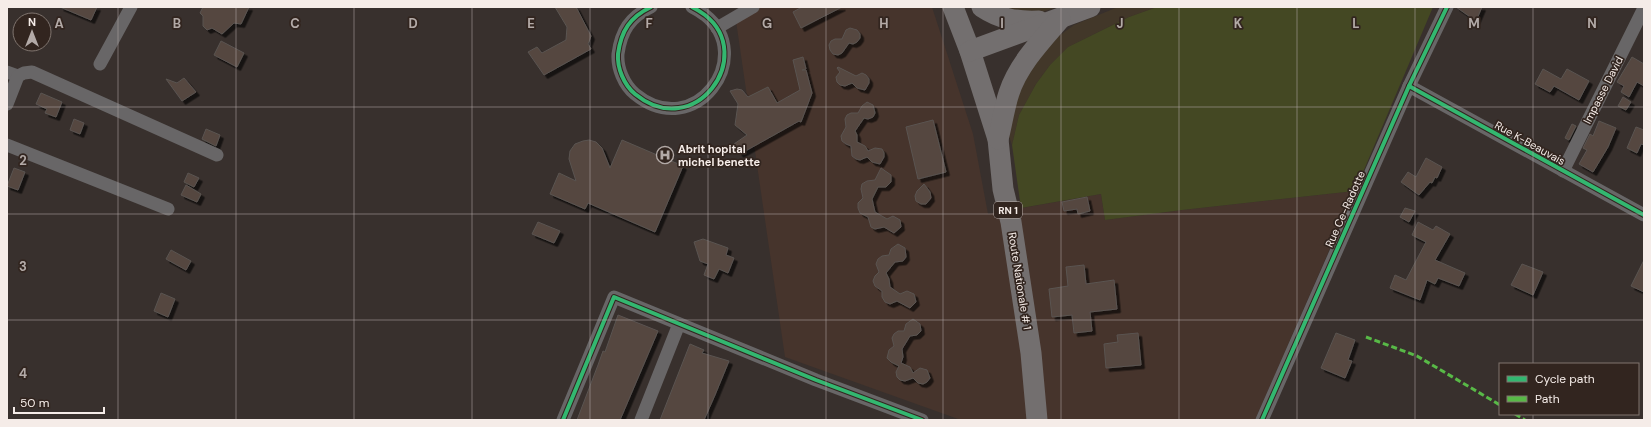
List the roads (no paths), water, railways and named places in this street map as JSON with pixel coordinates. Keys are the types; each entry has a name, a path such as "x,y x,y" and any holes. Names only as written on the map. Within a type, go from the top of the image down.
{"main road":[{"name":"Route Nationale # 1","path":"953,7 970,51 998,139 1003,189 1011,222 1031,353 1037,420"},
{"path":"982,7 1001,18 1014,21 1060,19"},
{"path":"970,51 1090,7"},
{"path":"998,139 1009,92 1016,78 1030,54 1060,19"}],"street":[{"path":"100,64 131,7"},
{"path":"642,9 627,25 619,41 618,58 621,76 631,91 644,102 661,108 679,108 696,103 710,92 719,78 724,61 723,44 717,28 705,15 692,7"},
{"path":"717,28 753,7"},
{"name":"Rue Ce-Radotte","path":"1262,420 1418,91 1447,7"},
{"name":"Impasse David","path":"1563,171 1644,8"},
{"path":"7,104 13,74 32,72 217,155"},
{"name":"Rue K-Beauvais","path":"1418,91 1644,215"},
{"path":"7,145 168,209"},
{"path":"563,420 614,297 816,380 922,420"},
{"path":"641,420 679,324"}],"place":[{"name":"Abrit hopital michel benette","path":"665,155"}]}
